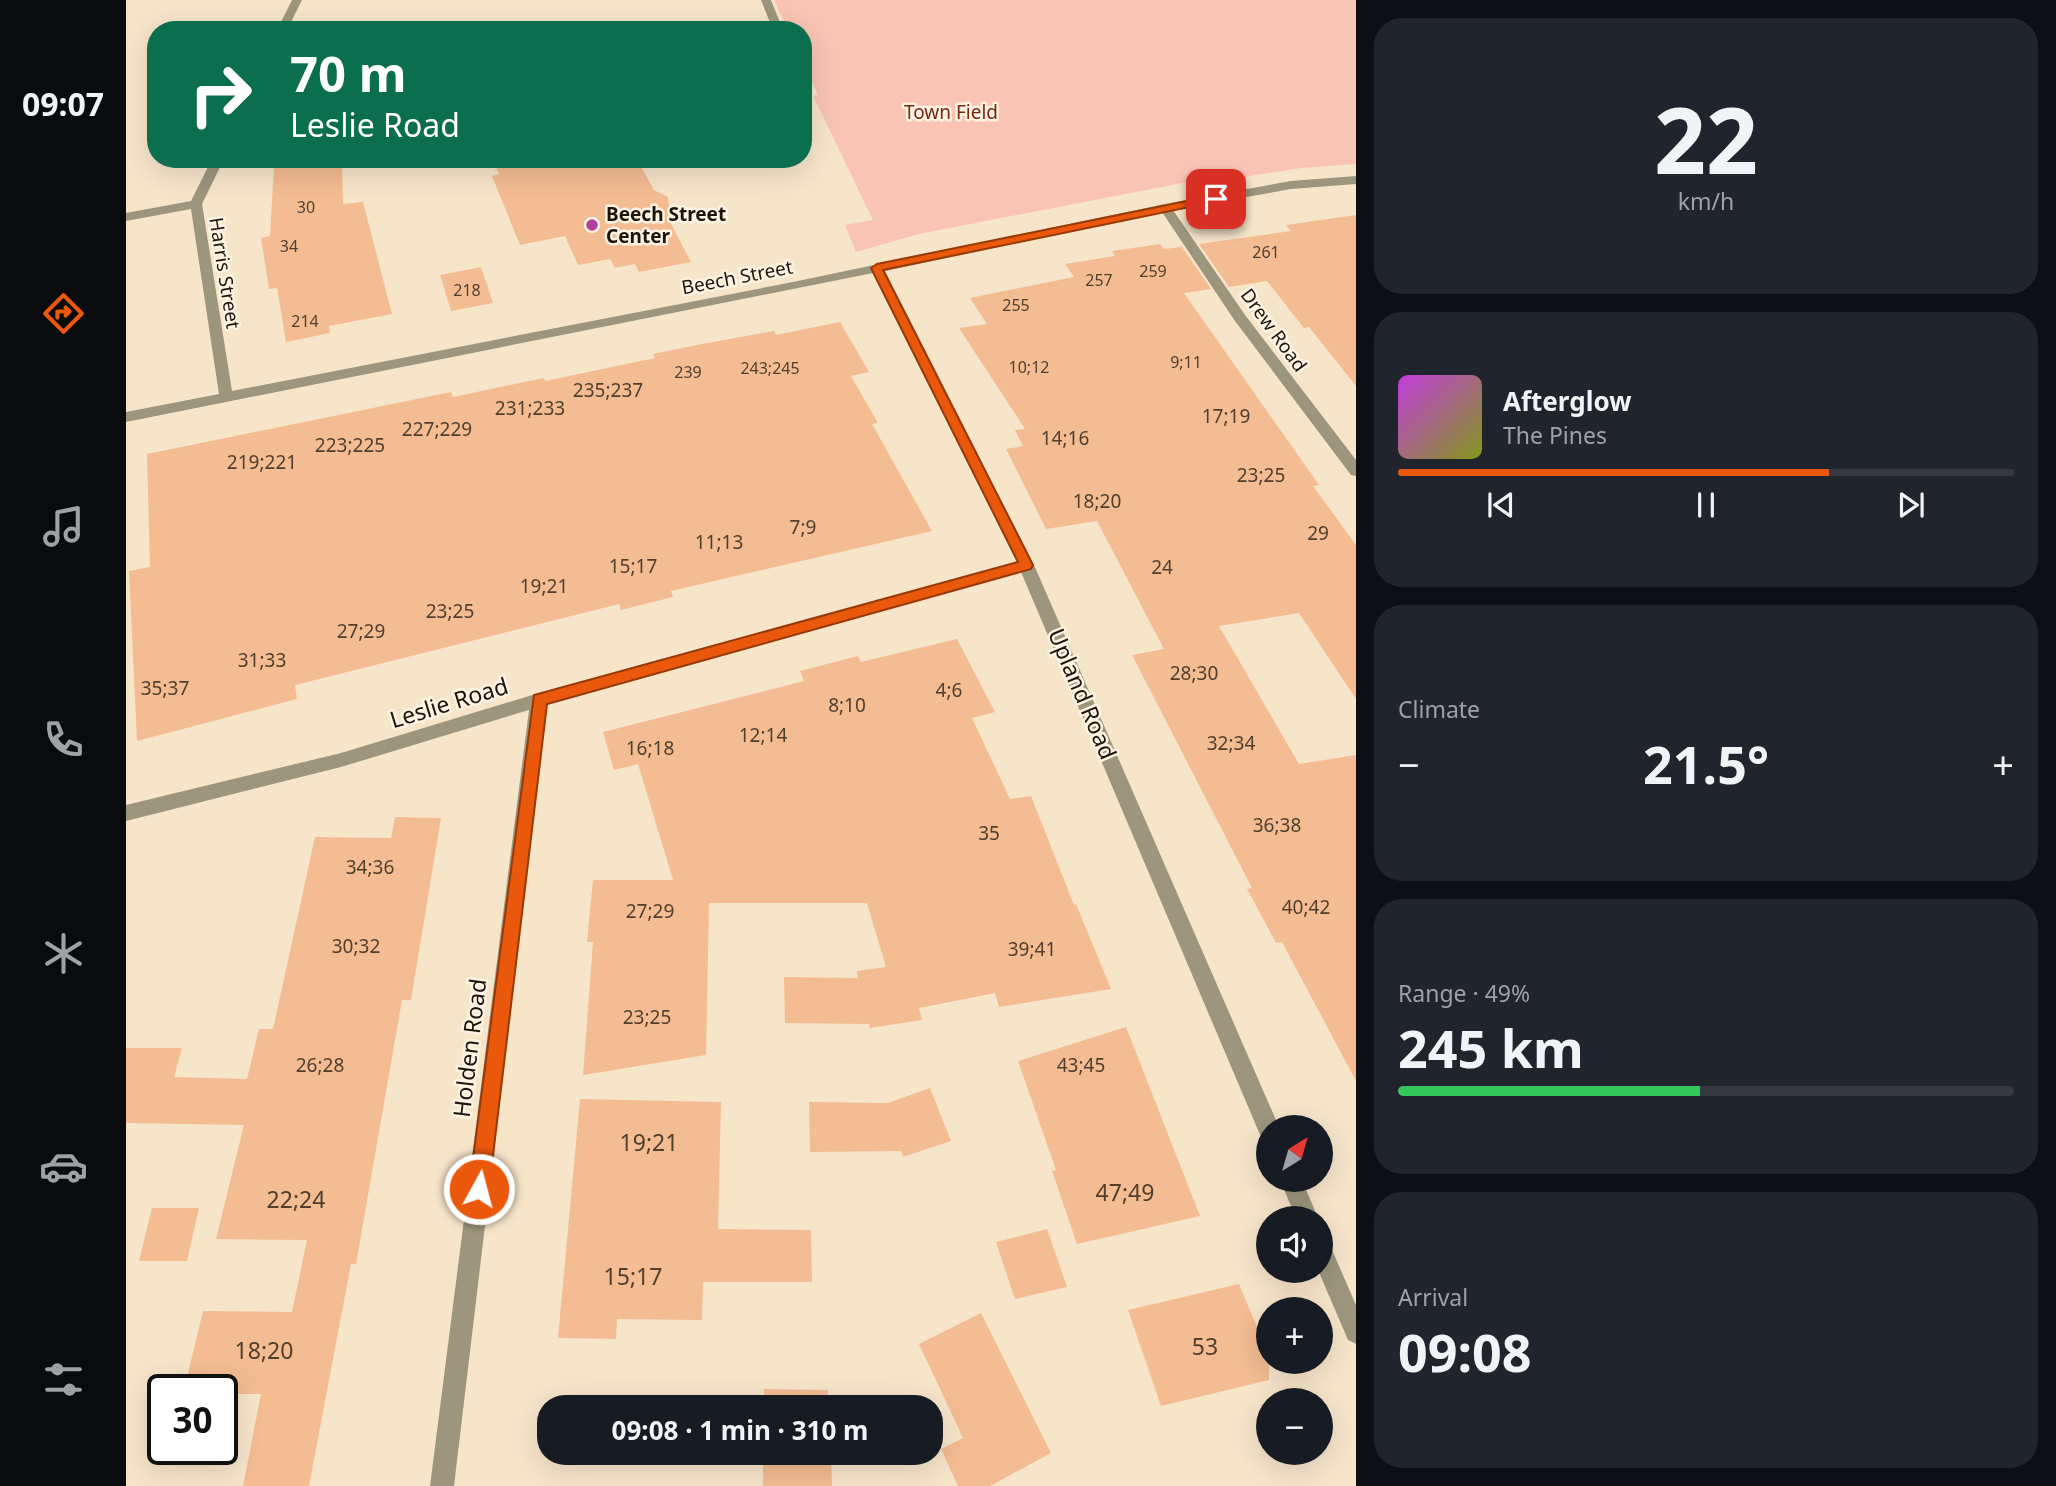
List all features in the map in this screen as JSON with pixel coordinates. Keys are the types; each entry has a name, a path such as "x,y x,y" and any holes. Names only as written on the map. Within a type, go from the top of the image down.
{"street":[{"path":"286,21 297,0"},
{"path":"766,0 774,21"},
{"name":"Harris Street","path":"213,168 195,204 226,397"},
{"name":"Beech Street","path":"126,417 1166,208 1291,185 1356,180"},
{"path":"126,217 195,204"},
{"name":"Drew Road","path":"1166,208 1240,318 1356,471"},
{"name":"Upland Road","path":"877,268 1026,565 1263,1115"},
{"name":"Leslie Road","path":"126,813 341,760 539,700 1026,565"},
{"name":"Holden Road","path":"442,1486 539,700"},
{"path":"1333,1279 1356,1332"}],"green space":[{"name":"Town Field","path":"774,0 1356,0 1356,164 1301,168 1212,182 1203,179 919,234 856,252 845,225 873,220 813,96 818,95 812,82 812,21 784,21"}],"building":[{"path":"274,168 342,168 343,204 363,202 392,314 329,326 330,333 286,342 277,288 269,289 261,238 270,236"},
{"name":"Beech Street Center","path":"496,168 642,168 654,190 668,197 672,226 691,262 639,272 635,264 615,268 610,259 578,265 565,236 520,245 492,176 499,174"},
{"path":"1356,215 1356,386 1309,327 1304,328 1267,281 1229,287 1199,244 1291,231 1286,225"},
{"path":"1160,244 1164,249 1182,247 1211,289 1184,293 1319,485 1313,486 1356,545 1356,699 1299,613 1219,626 1299,764 1356,755 1356,1081 1282,942 1276,943 1247,889 1252,888 1132,655 1164,649 1097,521 1046,529 1006,449 1023,446 1015,430 1025,429 959,328 987,324 970,298 1074,277 1065,264 1115,256 1112,251"},
{"path":"481,267 493,303 451,311 440,275"},
{"path":"840,322 869,372 851,376 878,423 872,424 932,531 671,591 673,597 621,610 619,604 295,685 297,699 137,741 129,571 150,567 147,454 451,392 453,397 544,378 545,381 655,358 653,354 702,344 774,331 776,335"},
{"path":"957,639 995,712 972,718 1010,799 1031,796 1111,989 999,1007 995,993 919,1008 922,1020 870,1028 869,1024 785,1023 784,977 858,978 857,971 886,967 867,903 709,903 706,1055 583,1075 593,942 587,942 593,880 673,880 638,764 614,770 603,732 804,681 800,671 858,656 861,662"},
{"path":"395,817 441,818 411,1000 402,1000 356,1264 351,1264 309,1486 243,1486 261,1394 238,1394 238,1374 188,1374 203,1311 292,1312 307,1240 216,1239 244,1125 126,1123 126,1048 182,1048 174,1077 247,1079 259,1029 273,1029 315,837 391,838"},
{"path":"1126,1027 1200,1216 1077,1244 1052,1171 1056,1170 1018,1061"},
{"path":"930,1088 951,1141 903,1157 901,1151 810,1152 809,1102 888,1103"},
{"path":"580,1099 721,1102 718,1229 811,1230 812,1282 703,1282 702,1320 617,1319 616,1339 558,1338"},
{"path":"152,1208 199,1208 187,1261 139,1261"},
{"path":"1047,1229 1067,1287 1015,1299 996,1242"},
{"path":"1239,1284 1256,1325 1256,1374 1269,1374 1269,1380 1161,1406 1128,1310"},
{"path":"981,1313 1051,1453 990,1486 958,1486 943,1448 963,1438 919,1344"},
{"path":"764,1389 828,1390 828,1395 764,1395"},
{"path":"763,1465 831,1465 832,1486 763,1486"}],"place":[{"name":"Beech Street Center","path":"592,225"}],"route":[{"path":"479,1189 539,700 1026,565 877,268 1216,199"}]}
